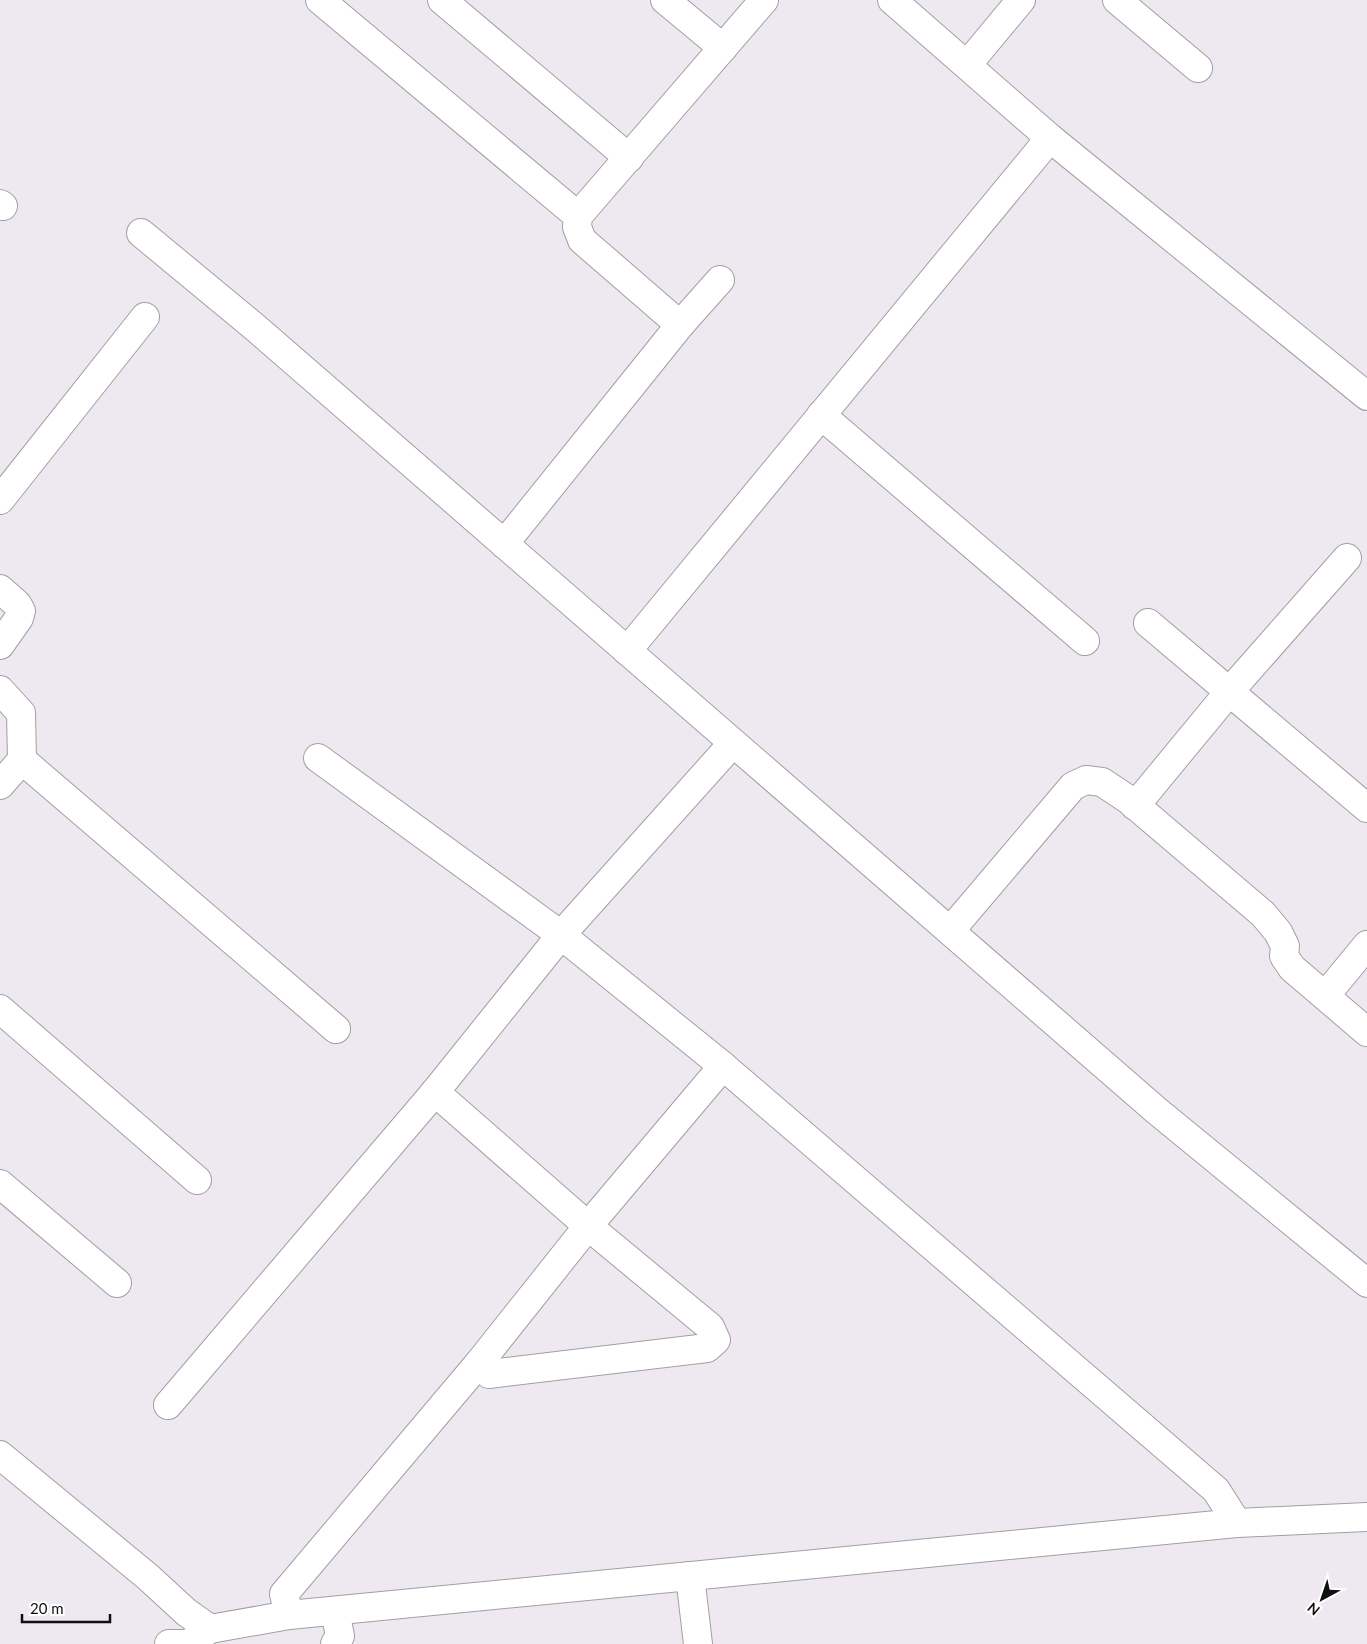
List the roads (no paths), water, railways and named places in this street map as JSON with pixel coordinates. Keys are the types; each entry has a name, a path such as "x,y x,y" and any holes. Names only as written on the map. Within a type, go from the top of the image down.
{"street":[{"path":"320,0 578,216"},
{"path":"442,0 629,158"},
{"path":"665,0 723,48"},
{"path":"680,325 582,240 577,227 578,216 764,0"},
{"path":"892,0 1050,138 1367,396"},
{"path":"967,65 1021,0"},
{"path":"1117,0 1198,68"},
{"path":"627,651 1050,138"},
{"path":"141,233 257,329 1157,1111 1367,1283"},
{"path":"504,544 680,325 720,280"},
{"path":"0,500 145,317"},
{"path":"821,415 1085,641"},
{"path":"1135,806 1229,692 1347,558"},
{"path":"0,589 21,610 19,618 0,645"},
{"path":"1148,623 1367,808"},
{"path":"0,690 21,712 22,760 0,784"},
{"path":"168,1405 436,1092 561,935 734,743"},
{"path":"318,758 561,935 723,1066 1216,1490 1237,1523"},
{"path":"22,760 336,1029"},
{"path":"950,931 1073,786 1086,780 1102,782 1135,806 1264,914 1278,932 1285,946 1284,956 1292,968 1367,1032"},
{"path":"1325,996 1367,945"},
{"path":"0,1008 197,1180"},
{"path":"289,1615 284,1594 478,1363 588,1226 723,1066"},
{"path":"436,1092 588,1226 710,1327 716,1340 707,1348 489,1374 478,1363"},
{"path":"0,1184 117,1283"},
{"path":"0,1455 148,1577 186,1612 210,1629"},
{"path":"170,1644 188,1644 210,1629 289,1615 1237,1523 1367,1517"},
{"path":"690,1576 698,1644"},
{"path":"335,1611 340,1636 335,1644"}]}
